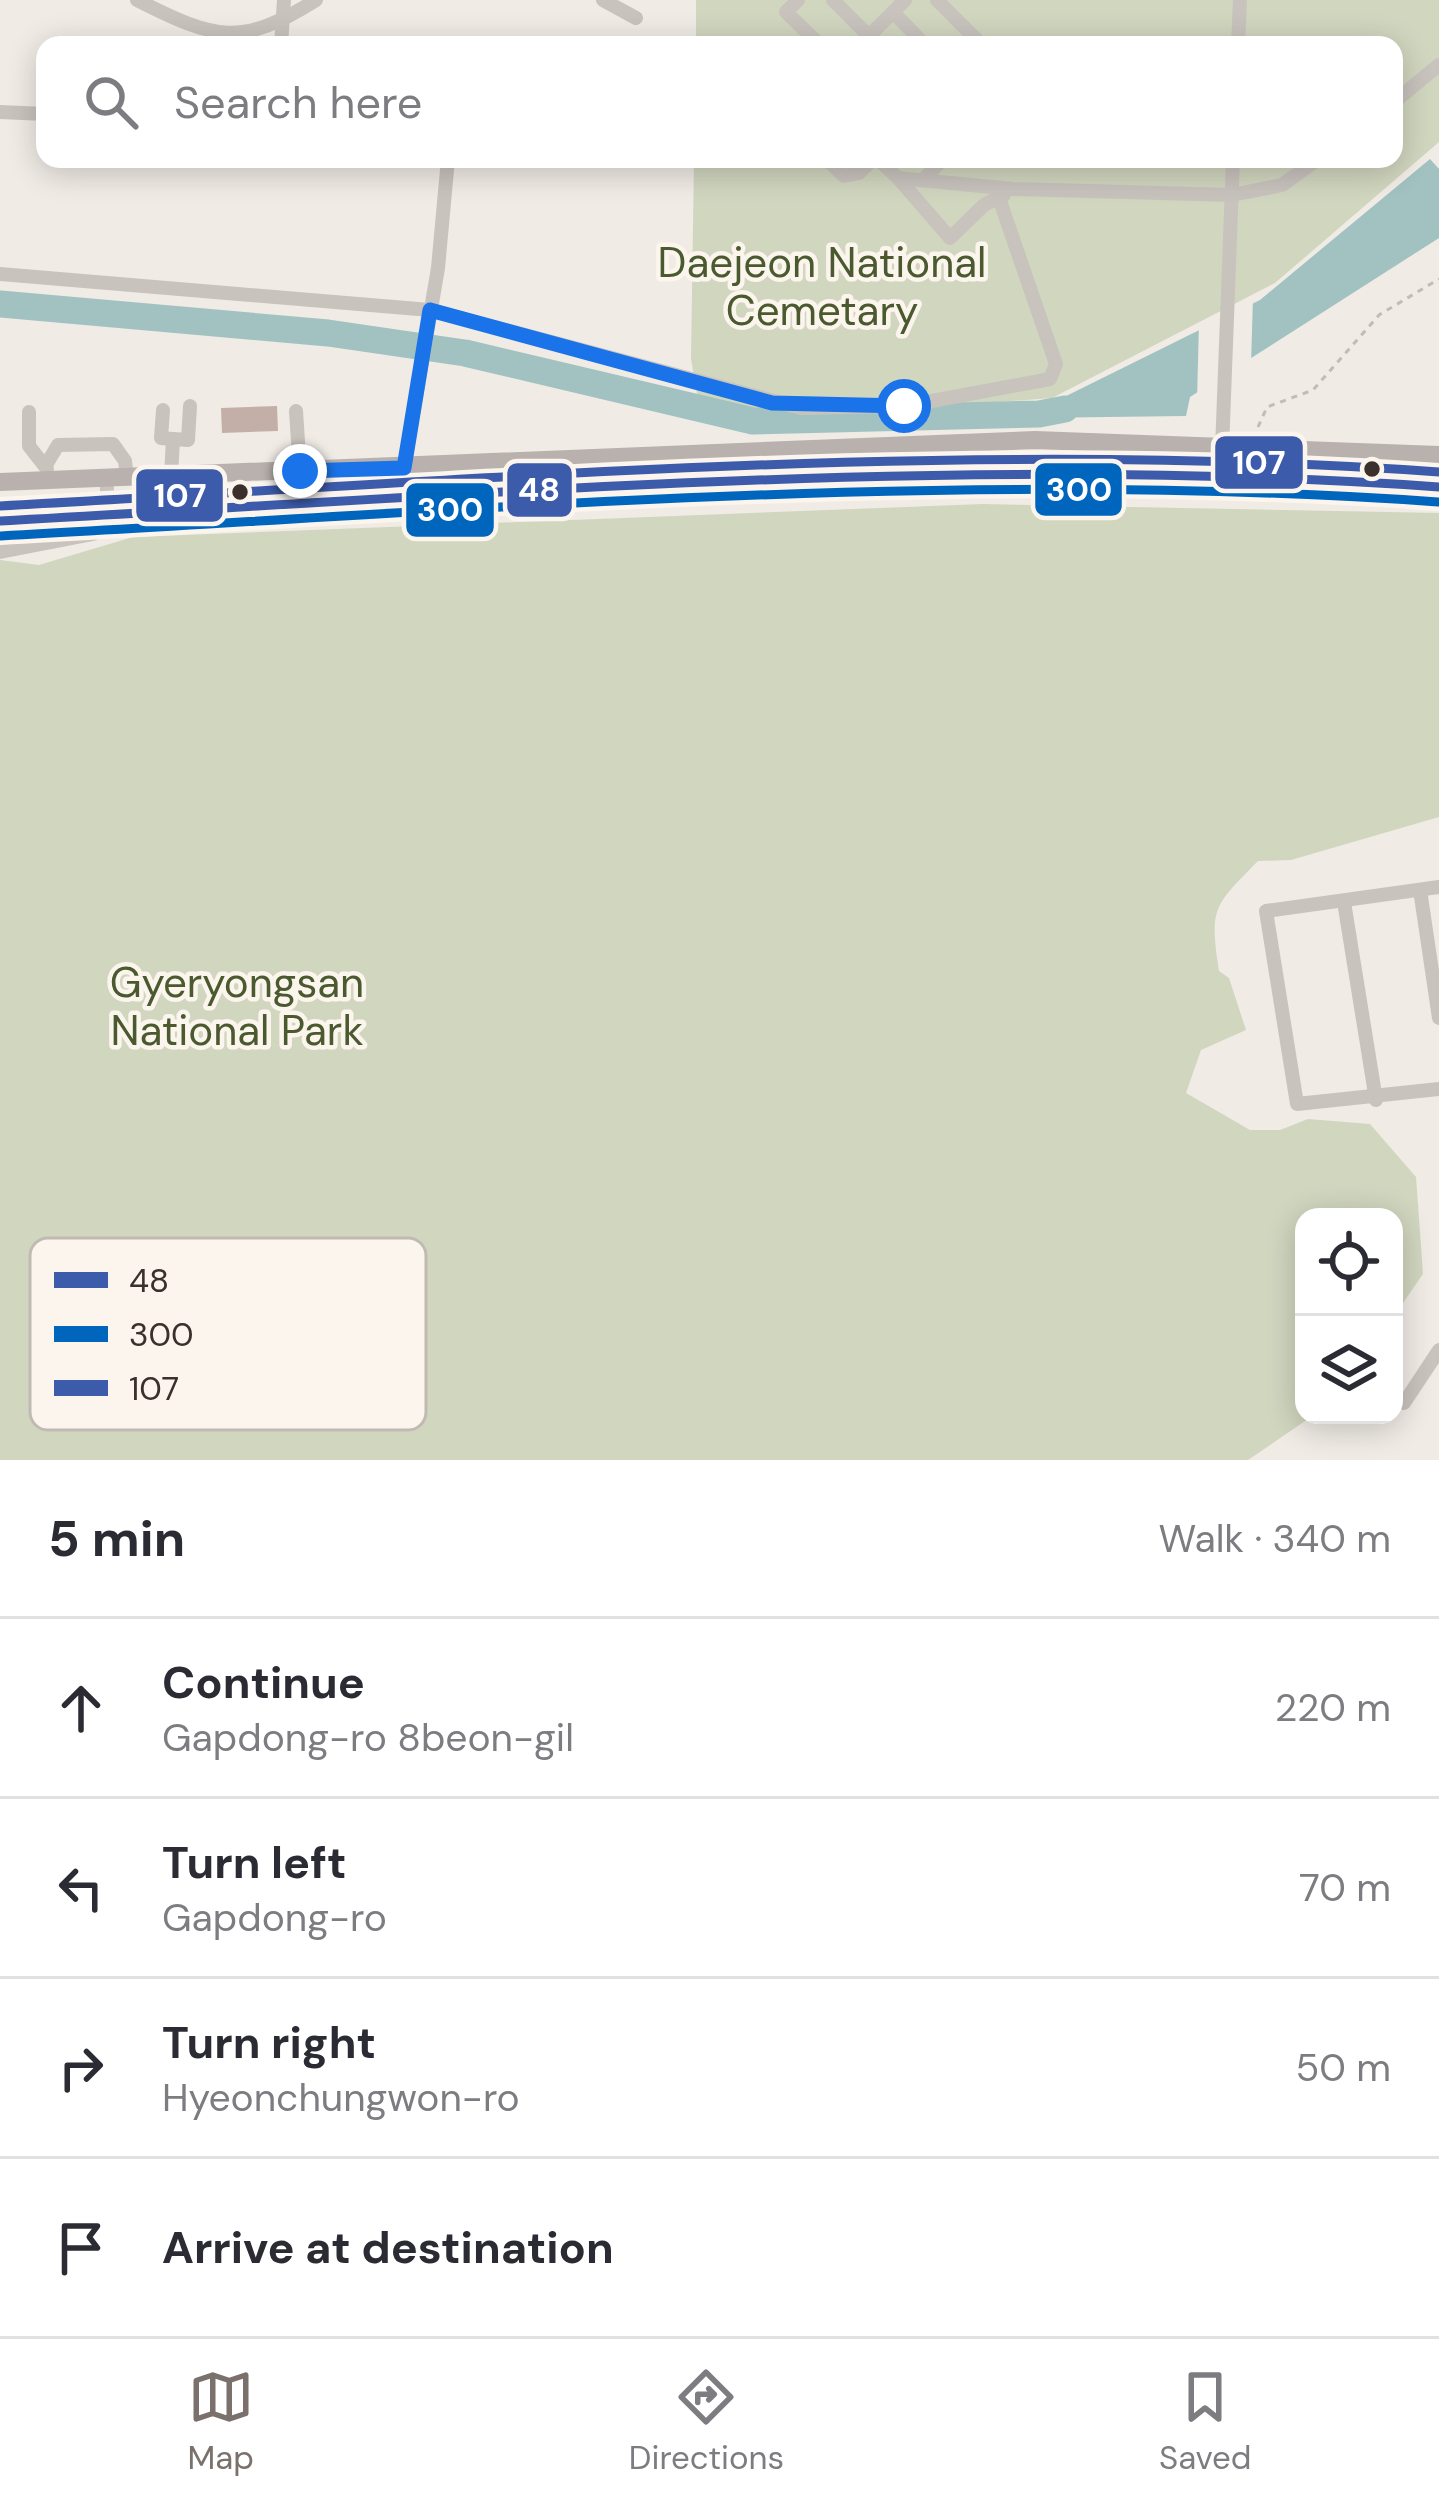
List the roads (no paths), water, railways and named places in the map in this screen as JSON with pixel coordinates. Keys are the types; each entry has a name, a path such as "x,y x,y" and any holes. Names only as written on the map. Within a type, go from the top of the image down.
{"main road":[{"path":"0,482 47,473 127,478 1012,441 1439,455"},
{"path":"0,521 1040,472 1439,487"}],"street":[{"path":"137,0 222,33 261,33 316,0"},
{"path":"281,36 284,0"},
{"path":"604,0 636,18"},
{"path":"798,0 786,12 811,36"},
{"path":"833,0 867,36"},
{"path":"937,0 973,36"},
{"path":"1238,36 1240,0"},
{"path":"869,36 898,4 919,36"},
{"path":"1403,95 1439,65"},
{"path":"0,112 36,114"},
{"path":"404,468 430,314 447,168"},
{"path":"836,168 844,176 865,168"},
{"path":"886,168 950,238 984,205 1013,189"},
{"path":"923,180 934,168"},
{"path":"1221,476 1233,168"},
{"path":"898,178 1013,189 1232,195 1282,185 1306,168"},
{"path":"0,274 430,314 801,408 904,406 1026,388 1050,379 1056,364 999,198"},
{"path":"164,410 161,438 188,440 190,406"},
{"path":"296,411 300,471"},
{"path":"29,412 29,446 47,473"},
{"path":"171,476 173,440"},
{"path":"47,473 58,445 112,444 125,461 127,478"},
{"path":"0,552 93,534 109,514 106,478"},
{"path":"1439,887 1266,911 1297,1104 1376,1100 1439,1089"},
{"path":"1420,890 1439,1018"},
{"path":"1344,902 1376,1100"},
{"path":"1404,1403 1439,1350"}],"water":[{"path":"1430,159 1439,169 1439,238 1190,397 1186,416 1027,418 1028,406 1052,403 1260,300"}],"waterway":[{"path":"0,304 328,333 465,353 753,421 1039,414 1065,409"}],"park label":[{"name":"Daejeon National Cemetary","path":"822,286"},
{"name":"Gyeryongsan National Park","path":"237,1006"}]}
